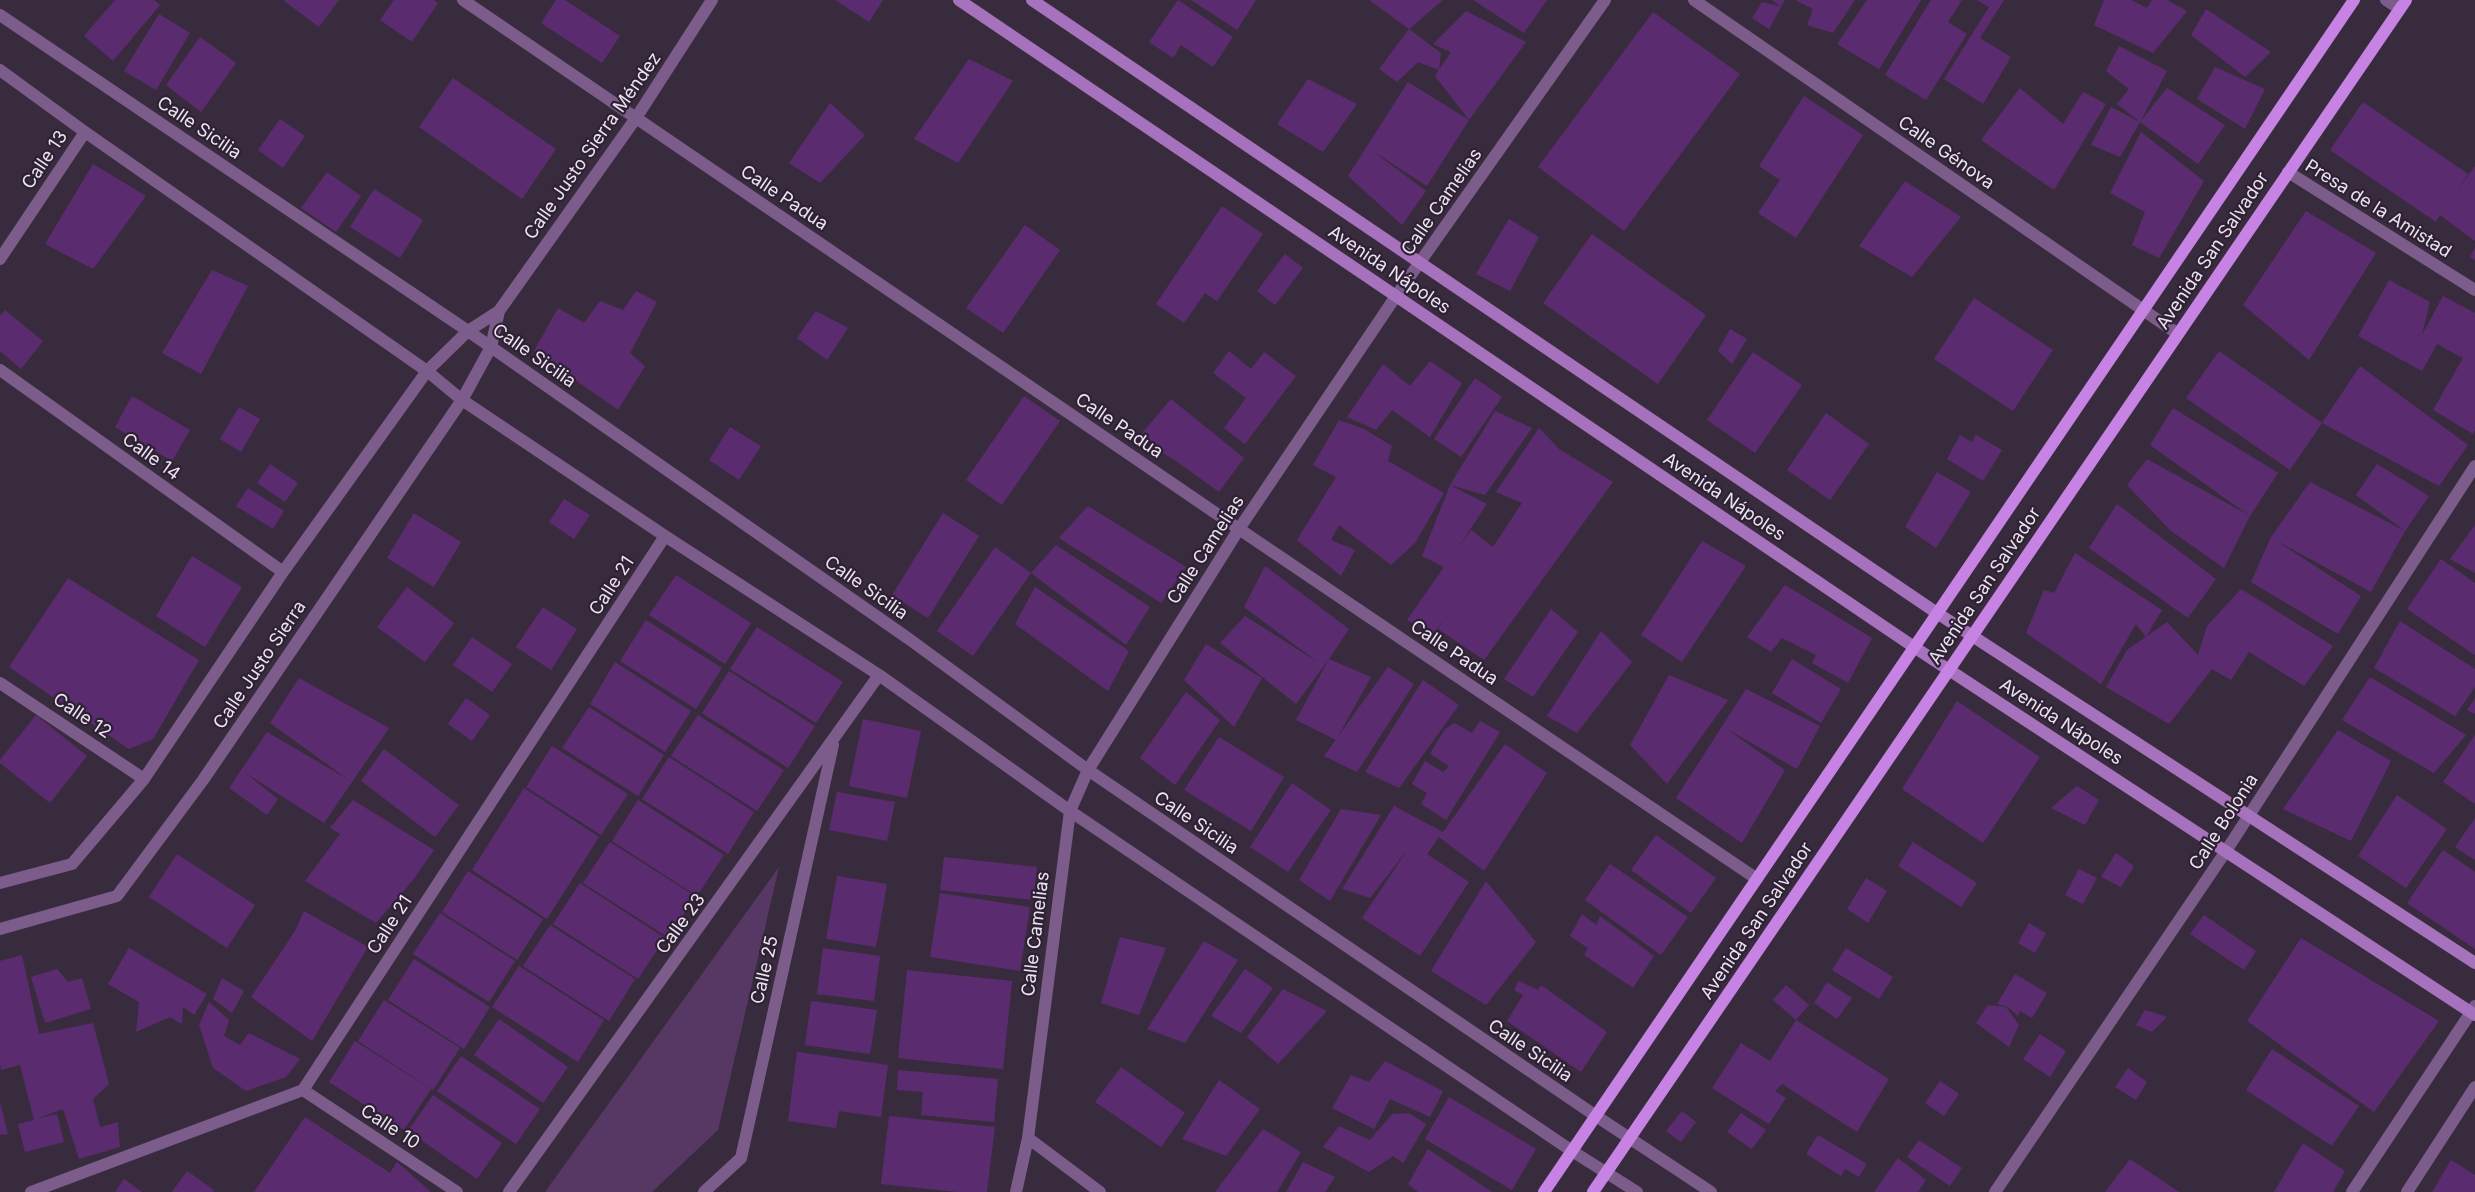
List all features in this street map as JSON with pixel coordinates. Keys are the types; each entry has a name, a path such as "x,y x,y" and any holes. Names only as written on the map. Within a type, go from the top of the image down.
{"main road":[{"name":"Avenida Nápoles","path":"960,0 1914,647 2474,1011"},
{"name":"Avenida Nápoles","path":"1032,0 1937,613 2475,963"},
{"name":"Avenida San Salvador","path":"1544,1192 2354,0"},
{"name":"Avenida San Salvador","path":"1593,1192 2403,5"}],"street":[{"name":"Calle Padua","path":"463,0 1239,529 1757,879"},
{"name":"Calle Justo Sierra Méndez","path":"491,347 500,311 636,118 712,0"},
{"name":"Calle Camelias","path":"1016,1192 1028,1138 1070,811 1088,770 1239,529 1396,296 1605,0"},
{"name":"Calle Génova","path":"1694,0 2178,334"},
{"path":"2386,0 2403,5"},
{"name":"Calle Sicilia","path":"0,15 468,331 909,640 1088,770 1596,1116 1711,1192"},
{"path":"0,70 85,132 427,371 462,400 665,536 879,675 1070,811 1572,1152 1637,1192"},
{"name":"Calle 13","path":"0,259 85,132"},
{"name":"Presa de la Amistad","path":"2288,172 2475,290"},
{"name":"Calle Justo Sierra Méndez","path":"468,331 500,311"},
{"name":"Calle Justo Sierra","path":"0,883 72,864 144,779 283,572 427,371 468,331"},
{"name":"Calle Justo Sierra","path":"0,929 118,896 203,780 462,400 491,347"},
{"name":"Calle 14","path":"0,370 283,572"},
{"name":"Calle Bolonia","path":"1995,1192 2226,851 2475,466"},
{"name":"Calle 21","path":"304,1090 665,536"},
{"name":"Calle 23","path":"509,1192 879,675"},
{"name":"Calle 12","path":"0,683 144,779"},
{"name":"Calle 25","path":"704,1192 741,1158 834,740"},
{"path":"2352,1192 2474,1011"},
{"path":"2407,1192 2475,1087"},
{"path":"31,1192 304,1090"},
{"name":"Calle 10","path":"304,1090 458,1192"},
{"path":"1028,1138 1100,1192"}],"shaded area":[{"path":"779,867 718,1130 652,1192 545,1192"}],"building":[{"path":"115,0 154,0 160,5 113,61 84,36"},
{"path":"283,0 339,0 319,27"},
{"path":"394,0 434,0 438,3 412,42 380,20"},
{"path":"556,0 565,0 620,36 602,63 541,23"},
{"path":"835,0 883,0 869,22"},
{"path":"1178,0 1233,37 1213,67 1181,45 1173,58 1149,42"},
{"path":"1191,0 1256,0 1237,30"},
{"path":"1369,0 1443,0 1409,29"},
{"path":"1473,0 1547,0 1524,33"},
{"path":"1772,0 1785,0 1781,7"},
{"path":"1795,0 1855,0 1833,33 1807,25 1813,9"},
{"path":"1867,0 1921,0 1879,69 1837,44"},
{"path":"1931,0 1962,0 1948,22 1967,34 1926,100 1885,75"},
{"path":"1977,0 2004,0 1980,38 2011,57 1983,104 1944,79 1989,7"},
{"path":"2104,0 2131,0 2147,8 2152,0 2167,0 2187,11 2153,53 2094,25"},
{"path":"1762,2 1781,7 1769,29 1752,18"},
{"path":"2206,9 2271,52 2245,77 2191,35"},
{"path":"1466,11 1526,42 1469,120 1435,76 1451,52 1433,44"},
{"path":"1653,12 1740,74 1624,231 1538,167"},
{"path":"159,14 190,33 156,90 124,71"},
{"path":"1409,29 1441,53 1439,70 1418,62 1397,82 1379,69"},
{"path":"200,37 236,63 201,112 166,85"},
{"path":"2119,46 2167,71 2140,122 2117,104 2129,89 2106,71"},
{"path":"969,59 1013,81 958,163 914,139"},
{"path":"2215,67 2265,89 2245,129 2197,99"},
{"path":"453,78 556,149 522,199 419,127"},
{"path":"1308,79 1357,104 1323,152 1277,124"},
{"path":"1408,82 1469,120 1427,186 1371,150 1426,191 1402,225 1348,176"},
{"path":"2020,88 2063,124 2083,92 2106,104 2054,190 1981,140"},
{"path":"2167,88 2225,125 2198,164 2140,122"},
{"path":"1804,96 1863,135 1796,238 1758,213 1780,180 1759,166"},
{"path":"2363,102 2468,174 2457,191 2475,166 2475,241 2440,215 2436,222 2330,150"},
{"path":"830,103 865,135 820,183 789,163"},
{"path":"2111,107 2140,122 2120,157 2091,145"},
{"path":"280,119 305,136 283,168 258,150"},
{"path":"2141,132 2204,181 2159,258 2132,245 2145,212 2110,193"},
{"path":"93,164 146,196 93,269 45,244"},
{"path":"327,172 361,196 336,232 301,208"},
{"path":"1905,181 1961,217 1912,277 1859,246"},
{"path":"374,189 423,220 400,258 350,227"},
{"path":"1222,206 1263,234 1217,301 1205,293 1184,323 1156,304"},
{"path":"2306,211 2376,253 2309,360 2243,305"},
{"path":"1509,219 1539,237 1510,291 1476,274"},
{"path":"1025,225 1060,250 1003,333 966,308"},
{"path":"1592,234 1706,315 1658,384 1543,303"},
{"path":"2475,248 2475,260 2470,257"},
{"path":"1285,254 1303,268 1275,305 1257,291"},
{"path":"212,270 248,286 201,374 162,353"},
{"path":"2389,280 2430,302 2422,335 2443,296 2475,313 2475,430 2473,434 2433,410 2463,358 2437,344 2422,371 2358,336"},
{"path":"636,291 657,302 630,353 645,366 618,410 534,351 558,308 584,323 600,301 623,310"},
{"path":"1974,298 2053,350 2013,411 1934,359"},
{"path":"5,310 43,341 21,369 0,351 0,316"},
{"path":"816,311 848,328 827,360 797,338"},
{"path":"1730,329 1747,339 1732,364 1718,351"},
{"path":"1229,351 1251,369 1264,352 1296,376 1245,444 1224,428 1246,398 1213,373"},
{"path":"2219,351 2322,423 2290,470 2186,398"},
{"path":"1753,352 1802,385 1755,453 1707,420"},
{"path":"1430,361 1462,383 1430,437 1392,410 1376,430 1347,417 1383,364 1410,386"},
{"path":"2360,366 2468,445 2439,486 2322,423"},
{"path":"1475,378 1502,397 1461,457 1434,439"},
{"path":"132,396 190,430 172,461 115,427"},
{"path":"1024,396 1060,421 1002,505 966,480"},
{"path":"1171,399 1244,458 1219,492 1176,461 1138,438"},
{"path":"239,407 260,419 241,452 220,439"},
{"path":"2173,408 2278,473 2250,516 2150,445"},
{"path":"1495,411 1532,428 1485,495 1450,485"},
{"path":"1826,413 1869,444 1830,500 1787,470"},
{"path":"1339,420 1364,429 1392,446 1388,461 1444,493 1415,543 1391,565 1339,525 1331,540 1355,550 1341,576 1297,540 1336,477 1313,465"},
{"path":"730,427 761,446 739,480 709,460"},
{"path":"1539,428 1559,449 1613,482 1484,660 1438,629 1450,610 1434,634 1407,620 1444,567 1422,556 1450,485 1487,504 1455,552 1471,530 1493,547 1522,503 1496,492"},
{"path":"1960,435 1972,442 1976,435 2002,450 1983,481 1947,459"},
{"path":"2147,459 2250,516 2224,568 2171,531 2127,485"},
{"path":"270,464 298,483 285,502 257,483"},
{"path":"2377,464 2429,496 2405,531 2356,495"},
{"path":"1937,472 1971,492 1936,548 1905,527"},
{"path":"2310,482 2405,531 2371,592 2275,540 2361,596 2338,634 2251,582 2271,537"},
{"path":"248,488 284,511 273,529 236,506"},
{"path":"564,499 590,515 574,539 549,522"},
{"path":"2117,504 2216,579 2188,618 2089,548"},
{"path":"1088,506 1186,567 1161,603 1059,538"},
{"path":"414,513 461,542 434,587 387,558"},
{"path":"943,513 979,536 928,618 892,595"},
{"path":"2475,525 2475,573 2450,559"},
{"path":"1702,541 1746,566 1682,662 1641,635"},
{"path":"1056,545 1150,607 1126,645 1031,573"},
{"path":"995,547 1031,573 973,656 937,631"},
{"path":"2075,553 2162,610 2146,637 2136,624 2101,684 2026,633 2044,590 2054,593"},
{"path":"192,556 242,587 205,647 156,616"},
{"path":"2441,559 2475,583 2475,655 2407,609"},
{"path":"1265,566 1349,629 1296,704 1220,643 1245,616 1319,663 1244,607"},
{"path":"676,575 751,623 725,664 649,615"},
{"path":"68,578 199,660 153,739 129,749 9,667"},
{"path":"1785,585 1872,638 1848,683 1812,663 1816,655 1782,638 1771,652 1747,637"},
{"path":"407,587 454,623 425,662 377,627"},
{"path":"1035,587 1129,651 1108,691 1015,624"},
{"path":"2241,589 2333,646 2304,686 2249,652 2231,680 2212,669 2169,724 2106,687 2127,650 2167,622 2198,655 2207,626"},
{"path":"543,607 577,629 551,670 516,647"},
{"path":"1551,609 1578,632 1533,697 1504,679"},
{"path":"646,620 722,668 696,709 620,661"},
{"path":"2400,621 2475,669 2475,687 2455,716 2374,668"},
{"path":"757,627 843,682 816,723 730,669"},
{"path":"1601,631 1632,662 1577,733 1547,716"},
{"path":"472,637 512,664 492,692 453,665"},
{"path":"1206,644 1262,678 1234,727 1184,680"},
{"path":"1329,659 1371,677 1336,740 1296,720"},
{"path":"1792,659 1841,689 1821,723 1772,693"},
{"path":"615,662 691,711 665,752 590,704"},
{"path":"1388,667 1414,684 1357,772 1324,756"},
{"path":"729,671 815,726 788,768 702,713"},
{"path":"1669,675 1728,700 1667,784 1630,745"},
{"path":"2370,677 2466,735 2434,773 2342,720"},
{"path":"299,678 389,728 324,823 244,772 278,799 267,815 229,788 267,732 349,780 270,723"},
{"path":"1423,680 1459,705 1399,788 1365,772"},
{"path":"1746,689 1820,726 1797,769 1725,728 1785,770 1742,843 1676,798"},
{"path":"1186,692 1220,720 1175,785 1140,758"},
{"path":"466,698 490,715 472,741 448,724"},
{"path":"2475,698 2475,714 2467,710"},
{"path":"1957,701 2040,757 1983,843 1902,789"},
{"path":"589,707 664,755 638,796 562,748"},
{"path":"36,715 87,756 50,803 0,763 0,760"},
{"path":"698,715 784,770 757,811 671,756"},
{"path":"863,719 921,731 907,798 849,786"},
{"path":"1480,721 1500,732 1446,820 1421,804 1427,793 1412,784 1425,761 1443,772 1449,766 1430,754 1445,729 1454,723 1472,733"},
{"path":"2338,730 2391,761 2351,841 2283,809"},
{"path":"2475,735 2475,804 2443,782"},
{"path":"1219,737 1284,777 1251,831 1184,790"},
{"path":"1505,744 1547,773 1484,871 1439,837 1427,854 1469,882 1420,956 1362,918 1408,849 1370,898 1342,889 1394,806 1443,832"},
{"path":"552,746 628,794 601,835 526,787"},
{"path":"384,749 459,805 435,837 361,781"},
{"path":"669,757 754,812 728,854 642,799"},
{"path":"1292,783 1331,810 1288,872 1250,847"},
{"path":"2077,786 2099,800 2085,825 2051,808"},
{"path":"524,788 599,837 547,919 472,870"},
{"path":"837,792 895,802 887,841 829,830"},
{"path":"2397,795 2447,829 2406,888 2358,856"},
{"path":"353,800 434,850 413,880 376,923 305,881 340,834 330,828"},
{"path":"638,800 724,855 697,896 612,841"},
{"path":"1341,809 1381,815 1330,901 1299,880"},
{"path":"2475,818 2475,860 2455,847"},
{"path":"1656,835 1716,878 1691,913 1631,870"},
{"path":"610,842 695,896 669,938 583,883"},
{"path":"1913,842 1977,883 1961,907 1898,866"},
{"path":"2443,850 2475,872 2475,949 2407,903"},
{"path":"2116,853 2134,866 2121,887 2101,877"},
{"path":"177,854 255,905 227,948 149,897"},
{"path":"944,857 1037,867 1033,900 940,890"},
{"path":"1610,864 1688,917 1661,955 1585,900"},
{"path":"2079,869 2097,878 2083,904 2065,895"},
{"path":"468,871 543,919 517,960 442,912"},
{"path":"837,876 887,884 876,947 826,939"},
{"path":"1866,878 1887,891 1868,923 1847,909"},
{"path":"1486,881 1536,942 1486,1005 1431,971"},
{"path":"580,883 665,938 638,979 553,924"},
{"path":"940,893 1030,907 1020,971 930,957"},
{"path":"304,911 368,947 312,1041 251,997 295,931"},
{"path":"440,913 515,961 489,1002 413,954"},
{"path":"1582,914 1596,925 1600,916 1654,956 1633,988 1584,955 1588,948 1570,936"},
{"path":"2204,915 2256,951 2244,970 2190,934"},
{"path":"2029,923 2046,933 2035,953 2018,943"},
{"path":"550,925 635,979 609,1021 523,966"},
{"path":"1120,937 1166,948 1139,1015 1101,1003"},
{"path":"2301,938 2439,1021 2374,1112 2247,1021"},
{"path":"1204,941 1238,960 1185,1043 1147,1029"},
{"path":"129,948 207,994 194,1015 183,1007 182,1024 170,1017 136,1032 139,1002 108,984"},
{"path":"823,948 880,956 874,1001 817,994"},
{"path":"1846,948 1893,977 1879,999 1832,970"},
{"path":"22,955 39,1034 93,1023 109,1084 93,1099 100,1127 118,1122 120,1147 79,1159 63,1109 36,1119 57,1114 64,1142 25,1152 18,1124 34,1120 20,1065 1,1070 0,1062 0,961"},
{"path":"414,959 490,1007 464,1049 388,1000"},
{"path":"519,966 604,1020 578,1062 492,1007"},
{"path":"57,969 68,982 82,978 91,1009 45,1023 31,977"},
{"path":"1245,969 1273,988 1241,1033 1211,1016"},
{"path":"907,970 1012,981 1003,1069 898,1058"},
{"path":"2015,974 2047,993 2032,1018 2020,1011 2018,1016 2008,1007 1997,1004"},
{"path":"222,978 244,991 232,1013 213,999"},
{"path":"1519,981 1538,990 1541,985 1607,1032 1581,1072 1507,1021 1523,995 1514,990"},
{"path":"1827,982 1852,998 1837,1019 1814,1003"},
{"path":"1786,985 1809,1005 1796,1020 1773,1000"},
{"path":"1283,989 1327,1011 1278,1064 1247,1037"},
{"path":"384,1000 460,1048 433,1090 358,1041"},
{"path":"811,1001 877,1010 870,1054 805,1045"},
{"path":"209,1002 229,1020 224,1036 240,1045 249,1033 300,1059 286,1077 246,1091 213,1068 199,1025"},
{"path":"1988,1005 2006,1007 2019,1025 2009,1047 1976,1023"},
{"path":"2145,1010 2167,1017 2152,1032 2136,1025"},
{"path":"499,1019 568,1067 543,1103 474,1055"},
{"path":"1796,1020 1889,1079 1857,1132 1782,1084 1775,1091 1786,1098 1769,1124 1712,1088 1741,1043 1770,1061"},
{"path":"2040,1034 2066,1051 2050,1077 2023,1059"},
{"path":"355,1041 431,1089 404,1130 329,1082"},
{"path":"2272,1049 2359,1106 2332,1146 2246,1090"},
{"path":"797,1052 888,1065 881,1117 839,1111 836,1128 788,1121"},
{"path":"461,1056 540,1109 516,1144 437,1091"},
{"path":"1385,1061 1443,1091 1430,1117 1390,1099 1374,1129 1332,1108 1351,1075 1369,1082"},
{"path":"1121,1067 1185,1113 1161,1147 1095,1102"},
{"path":"2128,1068 2147,1082 2136,1100 2115,1087"},
{"path":"898,1070 998,1079 994,1122 921,1115 923,1092 897,1090"},
{"path":"1219,1080 1260,1109 1226,1156 1182,1139"},
{"path":"1940,1081 1959,1094 1944,1116 1925,1103"},
{"path":"433,1095 502,1143 477,1179 408,1131"},
{"path":"1449,1097 1536,1149 1512,1190 1425,1139"},
{"path":"0,1102 8,1134 0,1135"},
{"path":"1682,1111 1696,1122 1681,1142 1666,1131"},
{"path":"1409,1113 1426,1124 1403,1163 1393,1156 1369,1172 1323,1147 1339,1126 1370,1140 1392,1114"},
{"path":"1741,1113 1766,1130 1752,1149 1727,1132"},
{"path":"889,1116 995,1127 987,1192 958,1192 881,1184"},
{"path":"305,1117 390,1173 397,1162 431,1192 254,1192"},
{"path":"1263,1129 1301,1152 1277,1192 1215,1192"},
{"path":"1818,1135 1867,1164 1859,1177 1845,1169 1841,1176 1806,1154"},
{"path":"1919,1140 1962,1168 1950,1186 1907,1157"},
{"path":"2303,1143 2345,1171 2333,1192 2274,1192"},
{"path":"1428,1149 1492,1192 1418,1192 1408,1184"},
{"path":"1898,1158 1926,1180 1918,1192 1874,1192"},
{"path":"2130,1159 2179,1192 2105,1192"},
{"path":"2451,1160 2475,1175 2475,1192 2432,1192"},
{"path":"1303,1162 1335,1177 1325,1192 1286,1192"},
{"path":"187,1171 214,1190 213,1192 172,1192"},
{"path":"124,1179 142,1192 115,1192"}]}
